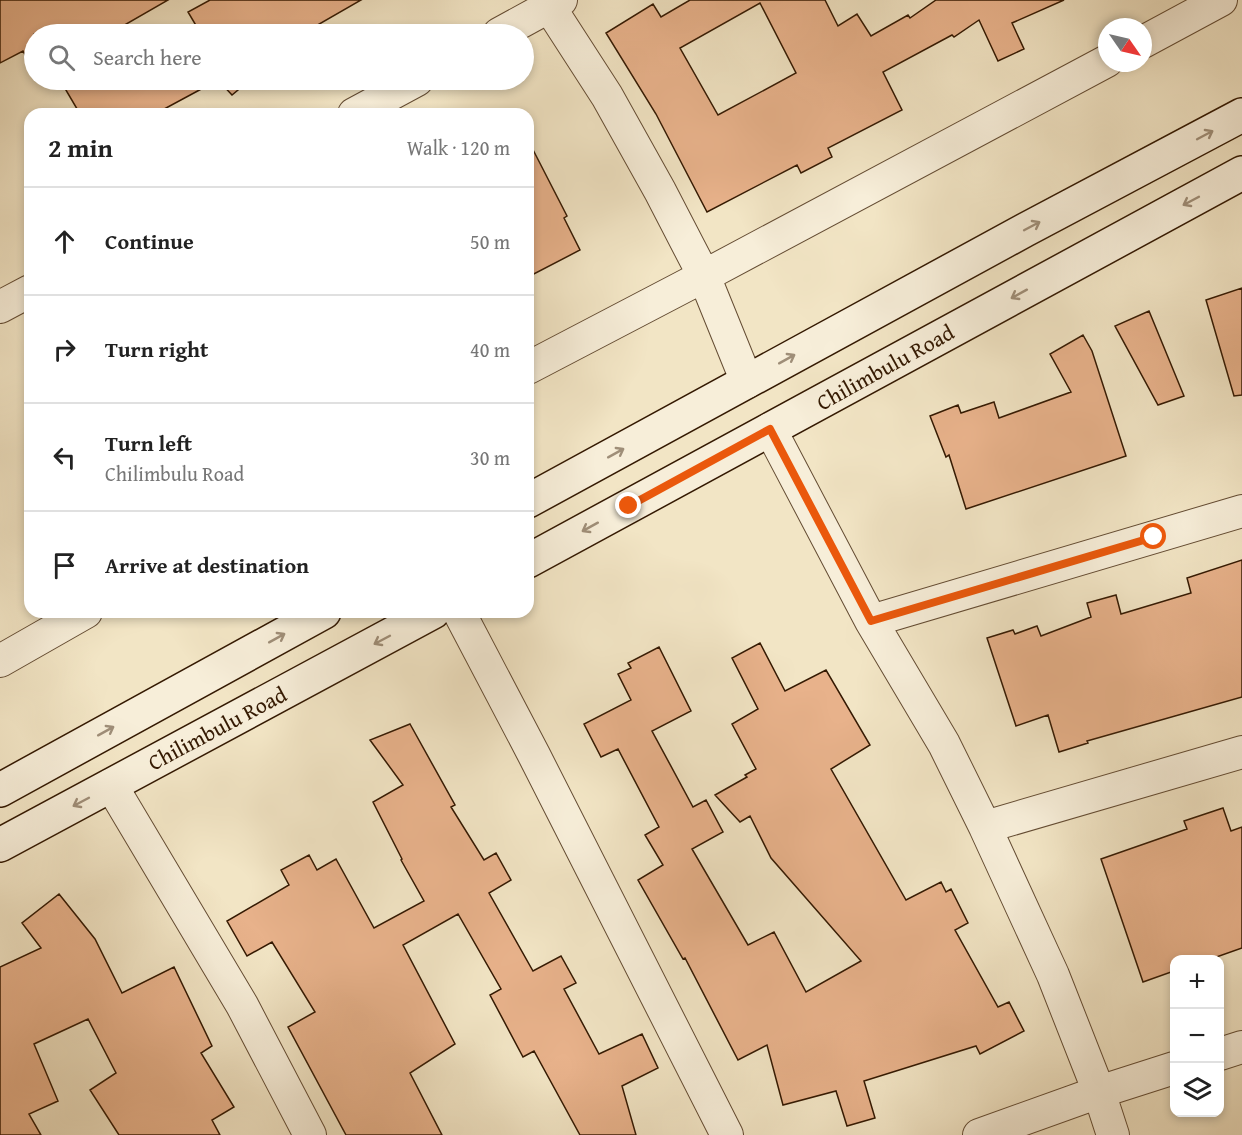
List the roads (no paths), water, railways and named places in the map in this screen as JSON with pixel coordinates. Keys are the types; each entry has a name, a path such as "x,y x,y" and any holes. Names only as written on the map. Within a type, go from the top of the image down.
{"main road":[{"path":"534,498 1025,230 1242,115"},
{"name":"Chilimbulu Road","path":"534,558 1242,173"},
{"path":"0,790 313,618"},
{"name":"Chilimbulu Road","path":"0,845 422,618"}],"street":[{"path":"1152,37 1221,0"},
{"path":"516,24 552,2 607,96 704,276 747,382"},
{"path":"534,365 1098,66"},
{"path":"365,108 398,90"},
{"path":"0,307 24,294"},
{"path":"770,429 871,621 944,744 985,827 1053,975 1099,1092 1113,1135"},
{"path":"871,621 1242,512"},
{"path":"0,661 75,618"},
{"path":"462,618 727,1135"},
{"path":"985,827 1242,752"},
{"path":"111,785 242,1005 310,1135"},
{"path":"1224,1053 1242,1047"},
{"path":"979,1135 1170,1069"}]}
